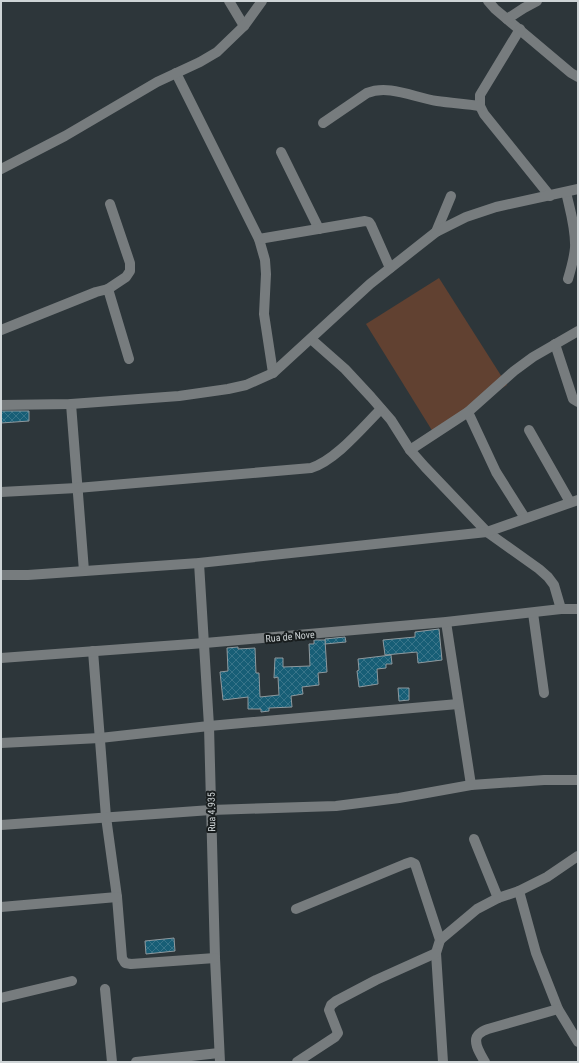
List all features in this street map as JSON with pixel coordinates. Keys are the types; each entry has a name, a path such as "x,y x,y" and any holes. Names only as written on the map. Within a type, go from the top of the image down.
{"street":[{"path":"229,1 244,26"},
{"path":"1,169 65,136 166,76 200,62 217,52 244,26 262,1"},
{"path":"488,1 571,73 578,77"},
{"path":"508,19 537,1"},
{"path":"520,29 480,95 480,106 484,114 550,196"},
{"path":"176,73 259,239 265,260 266,274 264,314 273,373"},
{"path":"323,123 374,90 387,90 436,101 480,106"},
{"path":"281,152 319,229"},
{"path":"1,405 70,404 179,396 246,385 273,373 347,305 390,268 436,232 466,217 496,207 578,189"},
{"path":"566,192 572,220 575,247 574,259 568,279"},
{"path":"436,232 451,196"},
{"path":"1,330 96,292 108,289 126,277 130,271 130,263 110,204"},
{"path":"259,239 365,221 369,222 390,268"},
{"path":"108,289 129,359"},
{"path":"410,450 468,412 514,371 533,357 578,331"},
{"path":"311,339 345,369 390,420 410,450 487,532 534,565 548,577 554,585 561,609"},
{"path":"555,344 573,399 578,402"},
{"path":"70,404 84,571"},
{"path":"1,492 77,488 311,468 321,465 332,457 381,409"},
{"path":"468,412 496,472 525,518"},
{"path":"1,576 199,563 487,532 574,501 529,430"},
{"name":"Rua 4.935","path":"199,563 209,726 215,958 220,1058"},
{"name":"Rua de Nove","path":"1,658 205,643 446,622 561,609 578,609"},
{"path":"533,613 544,693"},
{"path":"446,622 471,785"},
{"path":"93,651 106,817 117,897 122,958 125,963 151,963 215,958"},
{"path":"1,743 100,738 209,726 458,704"},
{"path":"1,825 211,810 336,806 399,798 471,785 544,780 578,780"},
{"path":"474,839 498,898"},
{"path":"444,1062 436,953 440,940 477,909 498,898 519,891 547,877 578,856"},
{"path":"296,909 411,862 415,864 440,940"},
{"path":"519,891 536,953 558,1009 578,1042"},
{"path":"1,908 117,897"},
{"path":"297,1062 338,1034 329,1010 331,1005 336,1000 436,953"},
{"path":"1,998 72,981"},
{"path":"105,989 112,1062"},
{"path":"484,1062 476,1042 476,1038 479,1034 488,1029 558,1009"},
{"path":"136,1062 220,1058"}],"shaded area":[{"path":"439,278 507,385 433,432 366,324"}],"building":[{"path":"1,411 29,411 29,421 1,423"},
{"path":"439,629 442,660 418,663 417,652 385,655 383,640 415,637 415,632"},
{"path":"345,637 346,642 325,644 325,639"},
{"path":"314,640 325,640 327,672 318,673 319,685 302,687 303,694 291,696 292,707 269,708 269,711 261,712 261,709 248,709 248,697 223,700 220,672 228,671 227,648 255,648 256,673 259,673 260,697 279,695 278,677 274,678 275,658 283,658 283,667 310,666 309,644 314,644"},
{"path":"391,655 392,664 386,664 386,668 377,669 378,684 359,687 357,671 359,670 358,659"},
{"path":"398,688 409,688 409,700 399,701"},
{"path":"174,938 175,951 146,954 145,941"}]}
